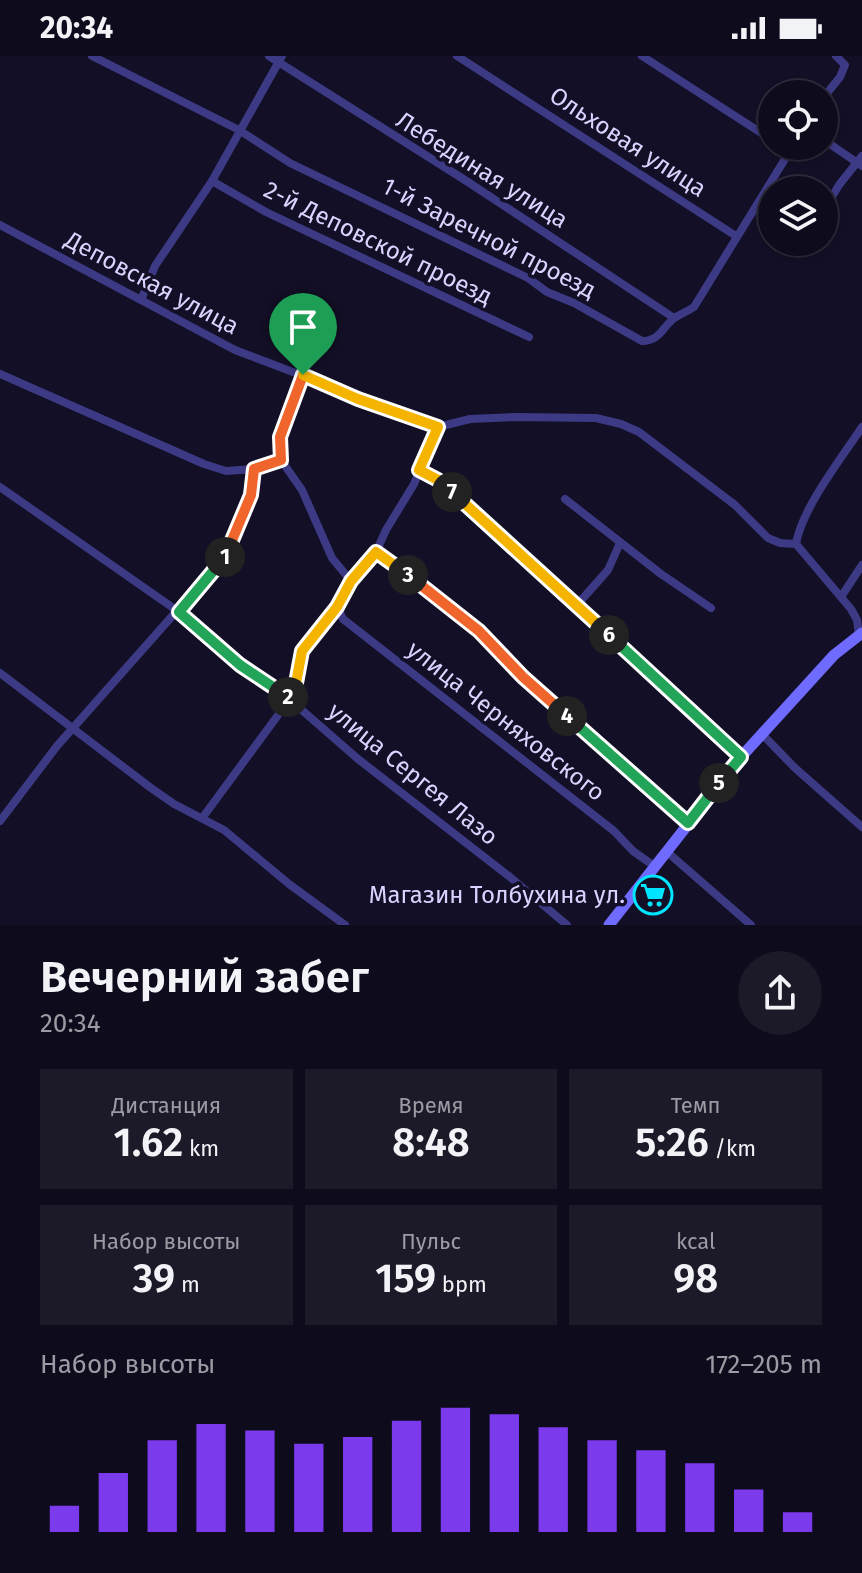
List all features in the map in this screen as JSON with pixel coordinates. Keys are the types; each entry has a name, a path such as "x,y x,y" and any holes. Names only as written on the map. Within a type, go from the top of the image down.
{"street":[{"name":"1-й Заречной проезд","path":"92,56 239,130 290,163 528,278 547,292 574,303 642,341 652,341 663,333 674,318 694,307 786,160"},
{"name":"Лебединая улица","path":"269,56 281,59 674,318"},
{"name":"Ольховая улица","path":"457,56 736,236"},
{"path":"642,56 758,131"},
{"path":"836,56 845,65 838,80"},
{"path":"141,300 155,266 212,181 281,59"},
{"path":"838,148 861,162 838,192"},
{"name":"2-й Деповской проезд","path":"212,181 266,212 529,337"},
{"name":"Деповская улица","path":"0,225 235,350 438,427"},
{"path":"0,374 226,471 254,469 281,460"},
{"path":"303,375 280,437 281,460 302,490 332,558 351,581"},
{"path":"203,817 243,766 288,698 296,683 302,651 337,607 351,581 376,552 405,501 438,427 470,419 515,417 596,418 621,424 639,432 735,505 768,538 796,544 841,597 857,620 860,634 834,655 741,757 609,925"},
{"path":"796,544 808,511 862,427"},
{"path":"0,821 57,746 229,552 251,495 254,469"},
{"path":"419,470 438,480 460,498 741,757"},
{"name":"улица Сергея Лазо","path":"0,487 179,612 240,665 288,698 358,759 567,925"},
{"path":"565,499 711,608"},
{"path":"577,605 608,570 620,543"},
{"path":"376,552 479,631 523,677 688,823"},
{"path":"841,597 862,565"},
{"name":"улица Черняховского","path":"337,607 343,619 614,831 633,851 654,866"},
{"path":"0,673 151,788 224,830 345,925"},
{"path":"762,734 795,768 862,827"},
{"path":"666,851 751,925"}],"place":[{"name":"Магазин Толбухина ул.","path":"653,895"}],"route":[{"path":"303,375 358,399 438,427 419,470 438,480 460,498 741,757 688,823 523,677 479,631 376,552 351,581 337,607 302,651 296,683 288,698 240,665 179,612 229,552 253,490 254,469 281,460 280,437 303,375"}]}
